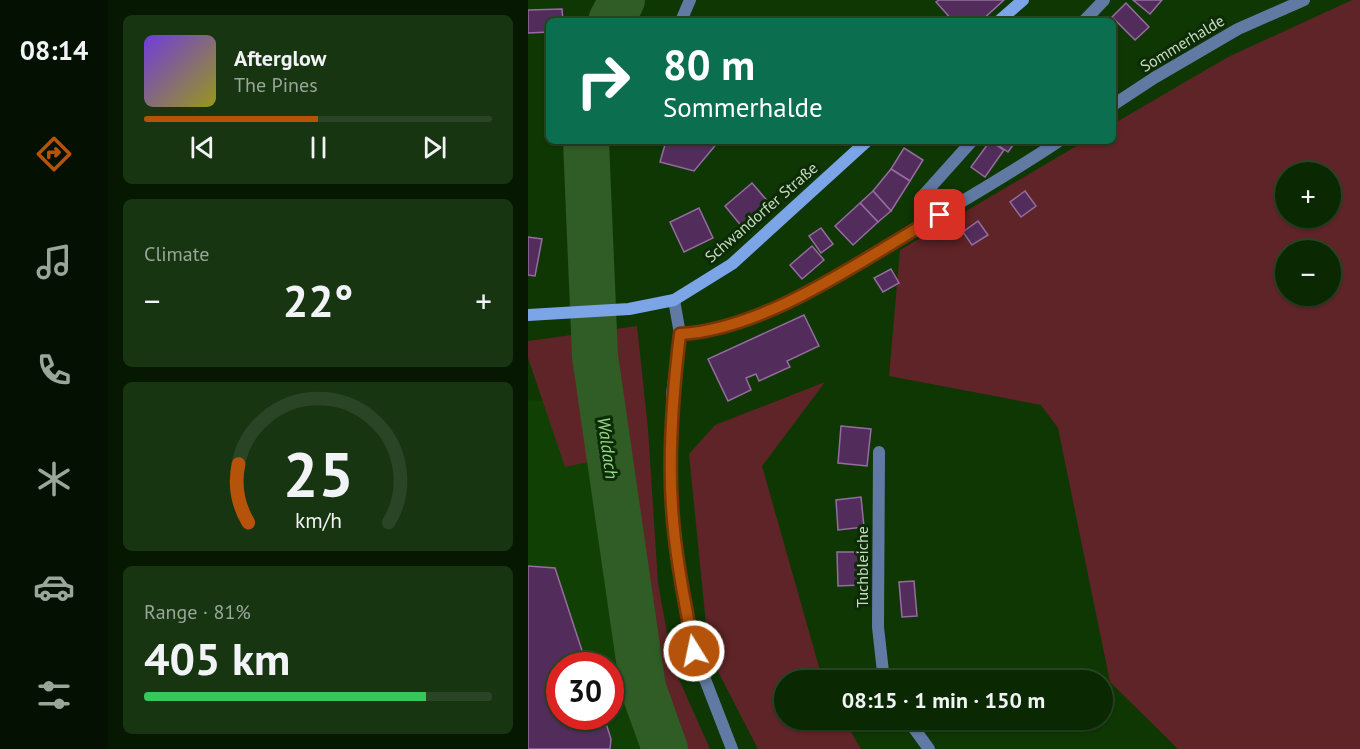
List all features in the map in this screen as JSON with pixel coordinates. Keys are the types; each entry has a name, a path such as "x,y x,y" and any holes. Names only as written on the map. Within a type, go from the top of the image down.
{"main road":[{"path":"1002,18 1023,0"},
{"name":"Schwandorfer Straße","path":"528,315 612,310 674,300 732,264 864,144"}],"street":[{"path":"682,18 690,0"},
{"path":"1087,18 1104,0"},
{"name":"Sommerhalde","path":"1116,103 1238,29 1304,0"},
{"path":"921,226 920,199 969,144"},
{"path":"680,334 704,332 768,311 836,276 998,182 1055,144"},
{"path":"674,300 680,334 672,394 672,506 680,576 694,651 732,749"},
{"name":"Tuchbleiche","path":"879,452 878,627 883,670"},
{"path":"916,730 929,749"}],"shaded area":[{"path":"1352,0 1360,0 1360,749 1178,749 1113,685 1113,670 1108,670 1058,428 1041,405 889,376 900,250 1080,144 1116,144 1116,122 1228,57"},
{"path":"637,326 648,429 658,583 673,666 710,749 644,749 589,462 565,467 528,358 528,341"},
{"path":"825,382 762,466 820,670 774,670 774,730 850,730 861,749 758,749 709,654 689,454 715,425"},
{"path":"528,400 547,401 588,462 644,749 528,749"}],"building":[{"path":"939,0 1004,0 984,18 950,18 936,2"},
{"path":"1133,0 1162,0 1150,14"},
{"path":"1126,3 1149,27 1135,40 1116,21 1116,18 1112,17"},
{"path":"562,9 563,18 546,18 546,32 528,33 528,10"},
{"path":"665,144 716,144 694,171 660,162"},
{"path":"988,144 995,144 1004,150 985,177 971,167"},
{"path":"996,144 1014,144 1008,152"},
{"path":"904,148 923,160 910,181 891,169"},
{"path":"891,169 910,181 891,211 873,191"},
{"path":"752,183 770,204 743,228 725,206"},
{"path":"873,191 891,211 878,222 860,203"},
{"path":"1025,191 1036,206 1021,217 1010,202"},
{"path":"860,203 878,222 853,245 835,226"},
{"path":"699,208 713,238 684,252 670,222"},
{"path":"978,221 988,235 972,245 963,232"},
{"path":"821,228 833,244 821,253 809,236"},
{"path":"528,237 542,239 535,276 528,275"},
{"path":"812,246 824,260 802,279 790,265"},
{"path":"891,269 899,283 883,292 874,278"},
{"path":"804,315 819,346 787,361 790,367 759,381 756,374 746,378 751,390 728,401 708,359"},
{"path":"841,426 871,429 867,466 838,463"},
{"path":"861,497 864,527 838,530 836,500"},
{"path":"837,552 859,552 860,585 838,586"},
{"path":"528,566 555,568 582,652 546,652 546,730 608,730 611,739 610,749 528,749"},
{"path":"914,581 917,616 902,617 899,582"}],"waterway":[{"name":"Waldach","path":"613,18 622,0"},
{"name":"Waldach","path":"586,144 595,356 643,688 665,749"}],"route":[{"path":"694,651 680,576 672,506 672,394 680,334 704,332 768,311 836,276 940,215"}]}
